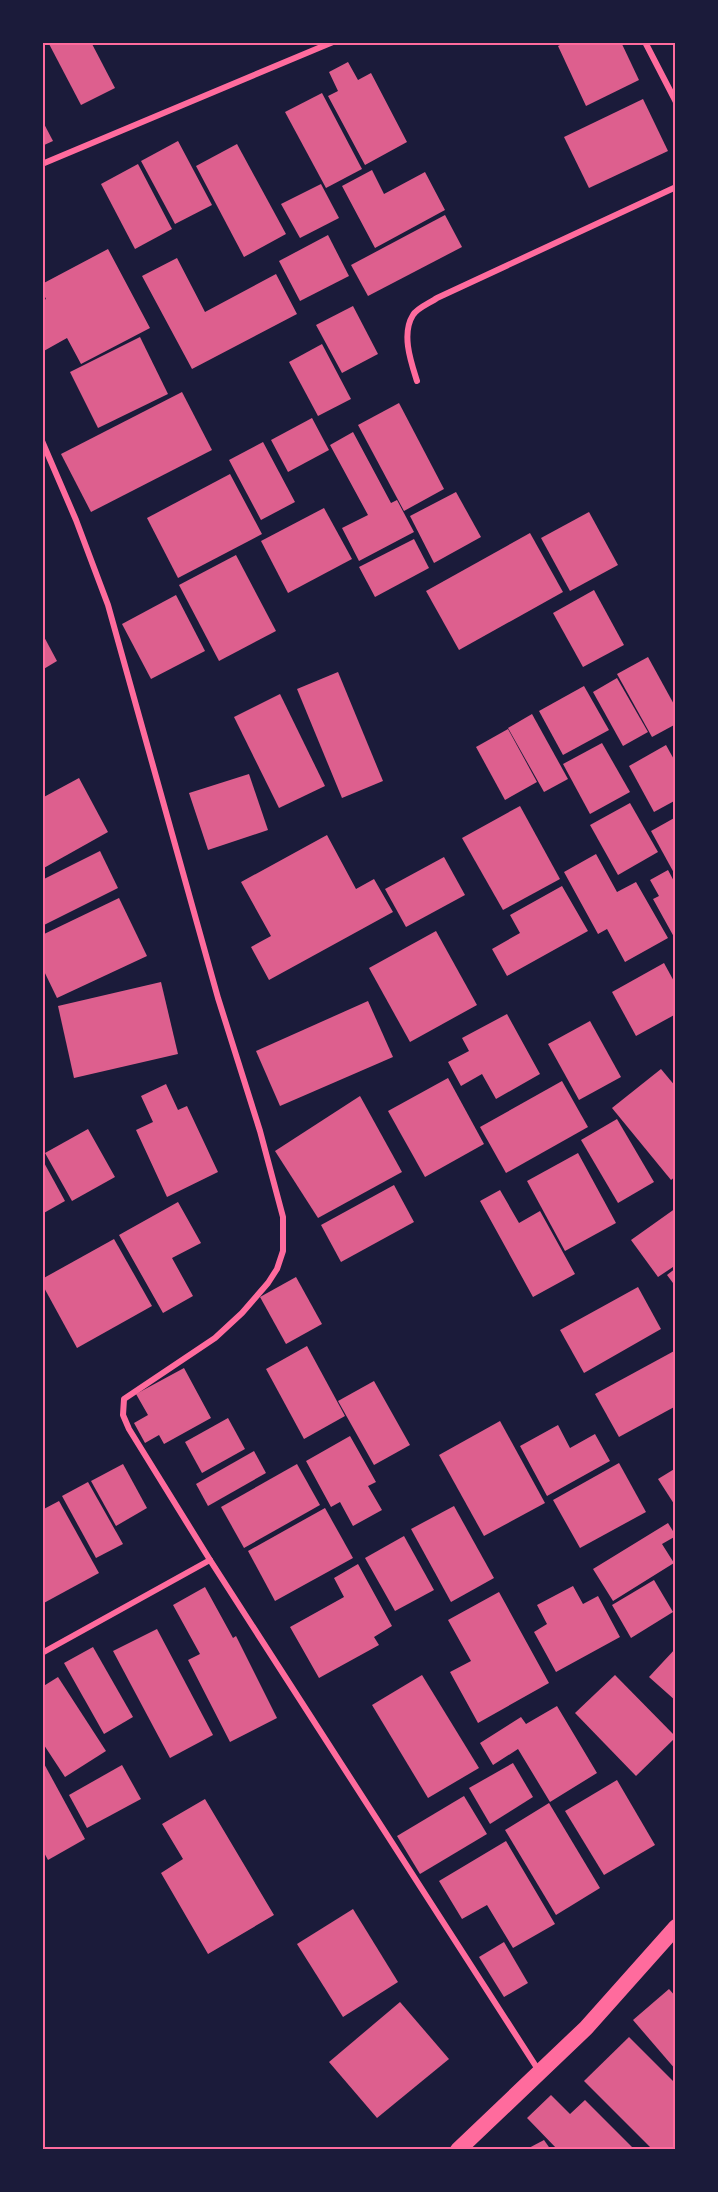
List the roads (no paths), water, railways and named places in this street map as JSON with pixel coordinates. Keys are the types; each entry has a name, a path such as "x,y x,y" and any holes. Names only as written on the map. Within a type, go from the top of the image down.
{"highway":[{"path":"458,2150 586,2028 676,1926"}],"street":[{"path":"42,164 333,42"},
{"path":"645,42 676,102"},
{"path":"417,381 408,351 409,328 413,314 437,298 676,187"},
{"path":"42,441 76,520 108,605 218,998 260,1131 283,1217 284,1251 277,1269 249,1305 215,1338 124,1399 123,1415 129,1430 210,1560 540,2073"},
{"path":"42,1653 210,1560"}]}
